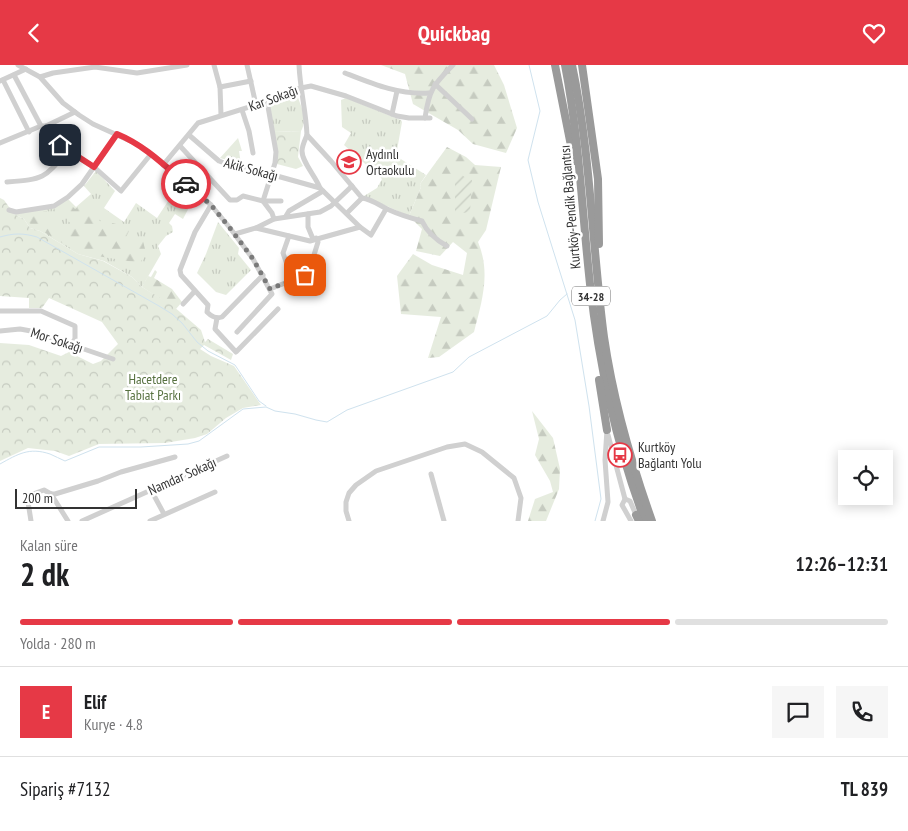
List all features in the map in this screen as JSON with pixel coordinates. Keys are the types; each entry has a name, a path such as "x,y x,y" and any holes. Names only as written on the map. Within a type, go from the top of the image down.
{"highway":[{"path":"555,65 583,201"},
{"name":"Kurtköy-Pendik Bağlantısı","path":"565,65 577,145 595,323 604,378 613,420 635,495 645,521"},
{"name":"Kurtköy-Pendik Bağlantısı","path":"572,65 586,149 598,286 605,340 620,414 652,521"},
{"path":"584,65 598,179 598,286"},
{"path":"595,323 593,345 607,430"}],"street":[{"path":"18,65 40,77 63,103 75,112 93,124 137,144 151,154 211,205 235,234 263,275 271,291"},
{"path":"40,77 103,65"},
{"path":"95,66 137,73 186,65"},
{"path":"214,65 220,87 221,115"},
{"path":"247,65 256,105"},
{"path":"300,65 300,87 306,108 307,135 302,152 304,160 322,189 360,227 371,235 386,209"},
{"path":"345,73 397,91 412,94 429,93 453,65"},
{"path":"26,69 2,81 29,132"},
{"path":"14,75 44,126 60,145 94,167 121,191 151,154"},
{"path":"220,87 251,81"},
{"path":"435,84 472,119"},
{"name":"Kar Sokağı","path":"163,165 190,135 198,123 267,101 291,89 311,85 408,118 427,118 429,93"},
{"path":"392,114 397,91"},
{"path":"263,201 272,175 276,152 267,101"},
{"path":"242,110 249,131 253,153"},
{"path":"0,143 75,112"},
{"path":"9,210 16,211 54,206 68,197 82,184 117,134"},
{"name":"Akik Sokağı","path":"190,135 219,161 235,167 322,189"},
{"path":"307,135 362,198 370,199 386,209 422,221 437,241 447,246"},
{"path":"180,146 230,199 237,200 243,196 263,201 281,201"},
{"path":"7,181 41,178 49,173 68,150"},
{"path":"170,199 182,181"},
{"path":"235,234 256,228 274,219 320,212 335,202 352,186"},
{"path":"286,217 289,211 322,189"},
{"path":"347,213 362,198"},
{"path":"263,201 274,219"},
{"path":"211,205 195,232 180,270 182,275 208,305 208,313 217,318 222,317 263,275"},
{"path":"308,214 308,227 314,239 318,242 314,255 318,269"},
{"path":"256,228 305,240 360,227"},
{"path":"289,236 283,253 290,273 295,279"},
{"path":"237,333 260,309 271,291 305,275 303,267"},
{"path":"183,304 195,291"},
{"path":"217,318 215,329 236,352 278,309"},
{"path":"0,311 41,311 75,326 75,339 71,345"},
{"name":"Mor Sokağı","path":"0,331 20,329 113,359"},
{"path":"607,430 625,499 622,505 636,519"},
{"path":"603,521 608,502 607,430"},
{"path":"349,521 346,502 349,493 356,485 376,471 448,447 465,444 482,452 514,479 521,498 518,521"},
{"name":"Namdar Sokağı","path":"82,521 227,456"},
{"path":"31,521 28,502 33,494 44,491 52,494 175,457"},
{"path":"606,464 615,463"},
{"path":"431,474 444,521"},
{"path":"151,490 164,515"},
{"path":"150,521 215,492"},
{"path":"52,494 68,521"},
{"path":"625,499 630,501 636,519"}],"green space":[{"path":"381,65 494,65 504,85 517,128 506,153 473,144 458,130 413,104 405,74"},
{"path":"292,94 297,95 303,113 303,127 301,131 274,132 270,108 272,103"},
{"path":"346,98 401,120 396,156 426,175 420,184 421,187 409,216 364,196 377,188 382,179 344,145 351,133 342,127 341,100"},
{"path":"301,131 298,157 303,166 296,169 277,164 274,132"},
{"path":"238,138 242,151 239,151 241,164 220,158"},
{"path":"447,147 466,157 475,165 501,167 486,230 478,242 482,253 485,276 474,332 439,357 428,358 441,317 401,314 397,276 413,254 432,265 463,275 467,253 453,242 440,256 416,251 422,229 409,216 421,187 420,184"},
{"path":"96,171 115,191 104,208 124,222 136,203 157,218 180,183 194,198 183,219 175,214 169,223 172,226 173,232 166,236 158,246 161,254 142,287 132,277 104,261 78,254 40,231 30,228 24,219 14,214 53,208 67,198 76,207 91,194 84,186"},
{"path":"459,173 472,180 470,212 455,214 455,179"},
{"name":"Hacetdere Tabiat Parkı","path":"0,198 4,200 14,214 24,219 30,228 40,231 78,254 103,261 132,277 142,287 173,306 201,330 205,342 208,339 233,354 231,360 204,345 200,349 234,366 261,405 243,408 226,418 207,434 195,438 165,443 99,444 69,456 55,451 28,448 0,461 0,343 29,345 61,356 69,352 93,364 101,361 118,344 102,322 49,298 42,308 29,308 29,298 0,296"},
{"path":"67,201 75,209 83,204 101,222 109,222 126,229 129,231 126,237 135,243 143,241 146,253 140,263 79,253 29,223 26,217 29,213 47,211 47,216 42,221 70,234 75,226 69,222 64,212 53,209"},
{"path":"218,222 239,248 238,254 251,270 226,295 216,292 197,273"},
{"path":"155,270 157,272 154,278 172,289 182,302 176,309 142,287 148,276 151,277"},
{"path":"532,411 553,438 560,469 559,489 546,521 528,521 535,499 553,492 550,481 535,455 539,439"}],"waterway":[{"path":"529,65 540,111 528,160 538,202 575,320 601,499 595,521"},
{"path":"0,237 18,234 37,237 172,314 197,342 208,351 235,365 259,401 266,406"},
{"path":"0,464 30,451 43,452 65,461 99,447 188,444 199,441 243,409 266,407 275,411 327,422 347,410 453,372 469,357 547,316 567,294"}],"way so far":[{"path":"186,184 211,205 230,228 253,259 270,289 305,275"}],"place":[{"name":"Aydınlı Ortaokulu","path":"349,162"},
{"name":"Kurtköy Bağlantı Yolu","path":"620,455"}],"route":[{"path":"60,145 94,167 117,134 137,144 159,160 186,184"}]}
